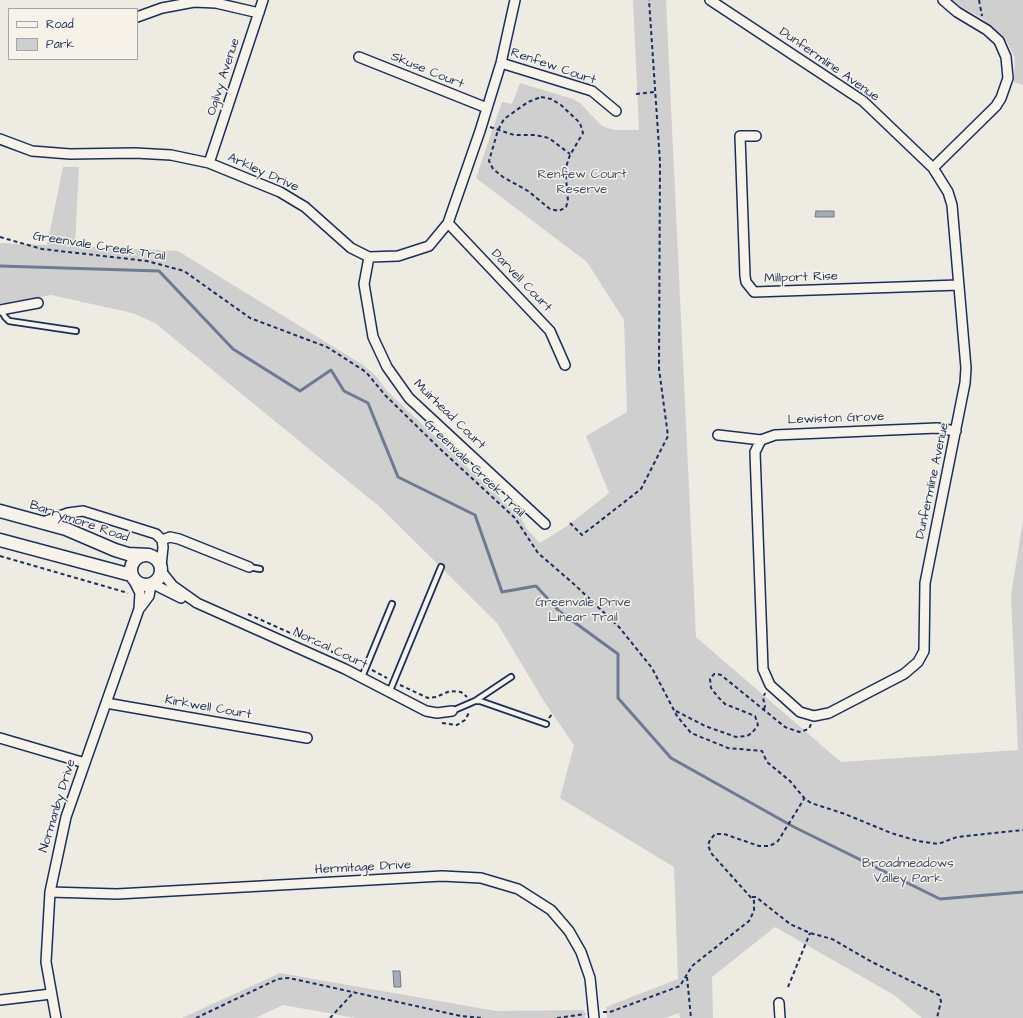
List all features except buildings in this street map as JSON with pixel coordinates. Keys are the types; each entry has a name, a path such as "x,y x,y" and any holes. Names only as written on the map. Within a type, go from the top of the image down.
{"street":[{"name":"Ogilvy Avenue","path":"209,163 263,0"},
{"name":"Arkley Drive","path":"0,139 32,151 70,154 135,153 171,156 209,163 280,192 305,207 351,248 369,257 398,256 428,246 448,223 501,63 514,0"},
{"name":"Dunfermline Avenue","path":"710,0 863,101 933,168 948,192 952,205 966,368 964,392 926,583 924,651 918,662 904,674 829,713 814,716"},
{"path":"933,168 996,106 1001,98 1008,78 1006,57 999,41 981,26 943,0"},
{"path":"138,17 162,8 194,2 216,3 259,14"},
{"name":"Skuse Court","path":"359,57 487,108"},
{"name":"Renfew Court","path":"501,63 592,91 616,110"},
{"name":"Millport Rise","path":"756,136 736,135 745,276 746,282 754,292 959,285"},
{"name":"Darvell Court","path":"448,223 550,331 565,365"},
{"name":"Muirhead Court","path":"369,257 364,284 373,337 387,367 409,398 545,524"},
{"path":"1,310 38,303"},
{"name":"Lewiston Grove","path":"718,435 761,440 775,435 937,428 956,431"},
{"path":"761,440 755,452 764,669 770,685 800,712 814,716"},
{"name":"Barrymore Road","path":"0,511 43,522 76,533 106,548 128,554 149,555"},
{"path":"0,540 132,576 140,584 152,584 157,581 162,565 162,540 156,534 83,511 68,513 43,522"},
{"path":"162,540 170,537 179,539 249,567"},
{"path":"132,576 133,562 140,556 149,555 162,565"},
{"name":"Norcal Court","path":"162,565 174,586 197,603 362,677 389,693 426,711 437,713 452,712"},
{"name":"Normanby Drive","path":"56,1018 46,962 50,892 66,817 139,609 140,596 132,576"},
{"name":"Norcal Court","path":"152,584 191,602 197,603"},
{"name":"Normanby Drive","path":"139,609 148,596 152,584"},
{"name":"Kirkwell Court","path":"106,703 307,738"},
{"path":"0,738 85,763"},
{"name":"Hermitage Drive","path":"50,892 117,894 442,876 481,878 518,889 551,910 569,931 581,952 590,978 594,1015"},
{"path":"0,1000 51,994"},
{"path":"779,1003 780,1018"}],"lane":[{"path":"1,310 9,321 76,330"},
{"path":"249,567 260,569"},
{"path":"389,693 441,567"},
{"path":"362,677 392,604"},
{"path":"452,712 475,701 511,677"},
{"path":"475,701 546,724"}],"path":[{"path":"570,523 582,535 641,489 668,436 659,369 660,162 649,0"},
{"path":"979,0 983,19 981,26"},
{"path":"636,94 655,92"},
{"path":"541,97 551,99 570,113 583,130 582,138 571,154 566,174 568,196 567,204 561,210 550,209 528,191 498,173 491,165 489,157 498,130 506,117 533,99 541,97"},
{"path":"487,126 514,135 535,135 549,138 571,154"},
{"name":"Greenvale Creek Trail","path":"0,237 42,249 147,261 184,271 250,318 327,347 366,372 385,395 437,446 515,518 538,553 575,585 619,627 652,668 683,724 691,733 728,748 762,751 767,762 790,780 805,799 812,803 918,841 938,844 957,837 1023,830"},
{"path":"0,556 140,596"},
{"path":"243,612 310,640 428,698 436,697 450,691 461,692 469,699 470,703"},
{"path":"676,711 705,726 736,737 748,736 752,733 758,725 755,716 725,704 718,697 712,688 710,680 714,674 716,674 721,675 785,727 798,732 808,730 814,716"},
{"path":"764,709 765,706 762,698 766,693"},
{"path":"557,1018 610,1012 673,990 680,986 696,963 749,921 755,907 752,897 711,853 708,845 710,840 715,834 724,834 758,846 766,846 778,841 805,799"},
{"path":"752,897 756,896 790,924 810,933 832,939 872,962 939,995 941,1001 937,1018"},
{"path":"788,987 810,933"},
{"path":"687,975 691,1018"},
{"path":"196,1018 278,979 289,978 461,1017 483,1018"},
{"path":"330,1018 354,992"}],"green space":[{"path":"633,0 666,0 696,637 841,762 1018,750 1011,596 1023,520 1023,1018 922,1018 894,995 775,927 712,977 713,1018 680,1018 679,1013 665,1018 607,1018 606,1007 678,979 674,867 560,798 574,745 545,703 497,623 381,508 155,323 132,313 51,295 0,304 0,243 47,245 63,167 79,167 75,246 178,251 363,365 376,376 387,391 521,518 526,528 540,543 567,526 609,493 586,436 627,412 624,320 587,262 476,178 502,102 512,104 520,83 573,99 580,103 602,126 614,130 639,130"},
{"path":"952,0 1023,0 1023,85 1014,82 1015,58 1007,42 983,19 959,6"},
{"path":"280,973 496,1011 584,1010 585,1018 355,1018 283,1005 255,1018 182,1018"}],"shaded area":[{"path":"816,211 834,211 834,217 815,217"},
{"path":"393,971 400,971 401,987 394,987"}],"waterway":[{"path":"0,266 159,271 233,349 300,391 331,370 344,391 368,403 398,477 475,515 502,592 536,586 559,611 618,654 618,698 671,758 794,827 940,899 1023,892"}],"park label":[{"name":"Renfew Court Reserve","path":"582,182"},
{"name":"Greenvale Drive Linear Trail","path":"583,610"},
{"name":"Broadmeadows Valley Park","path":"908,872"}]}
